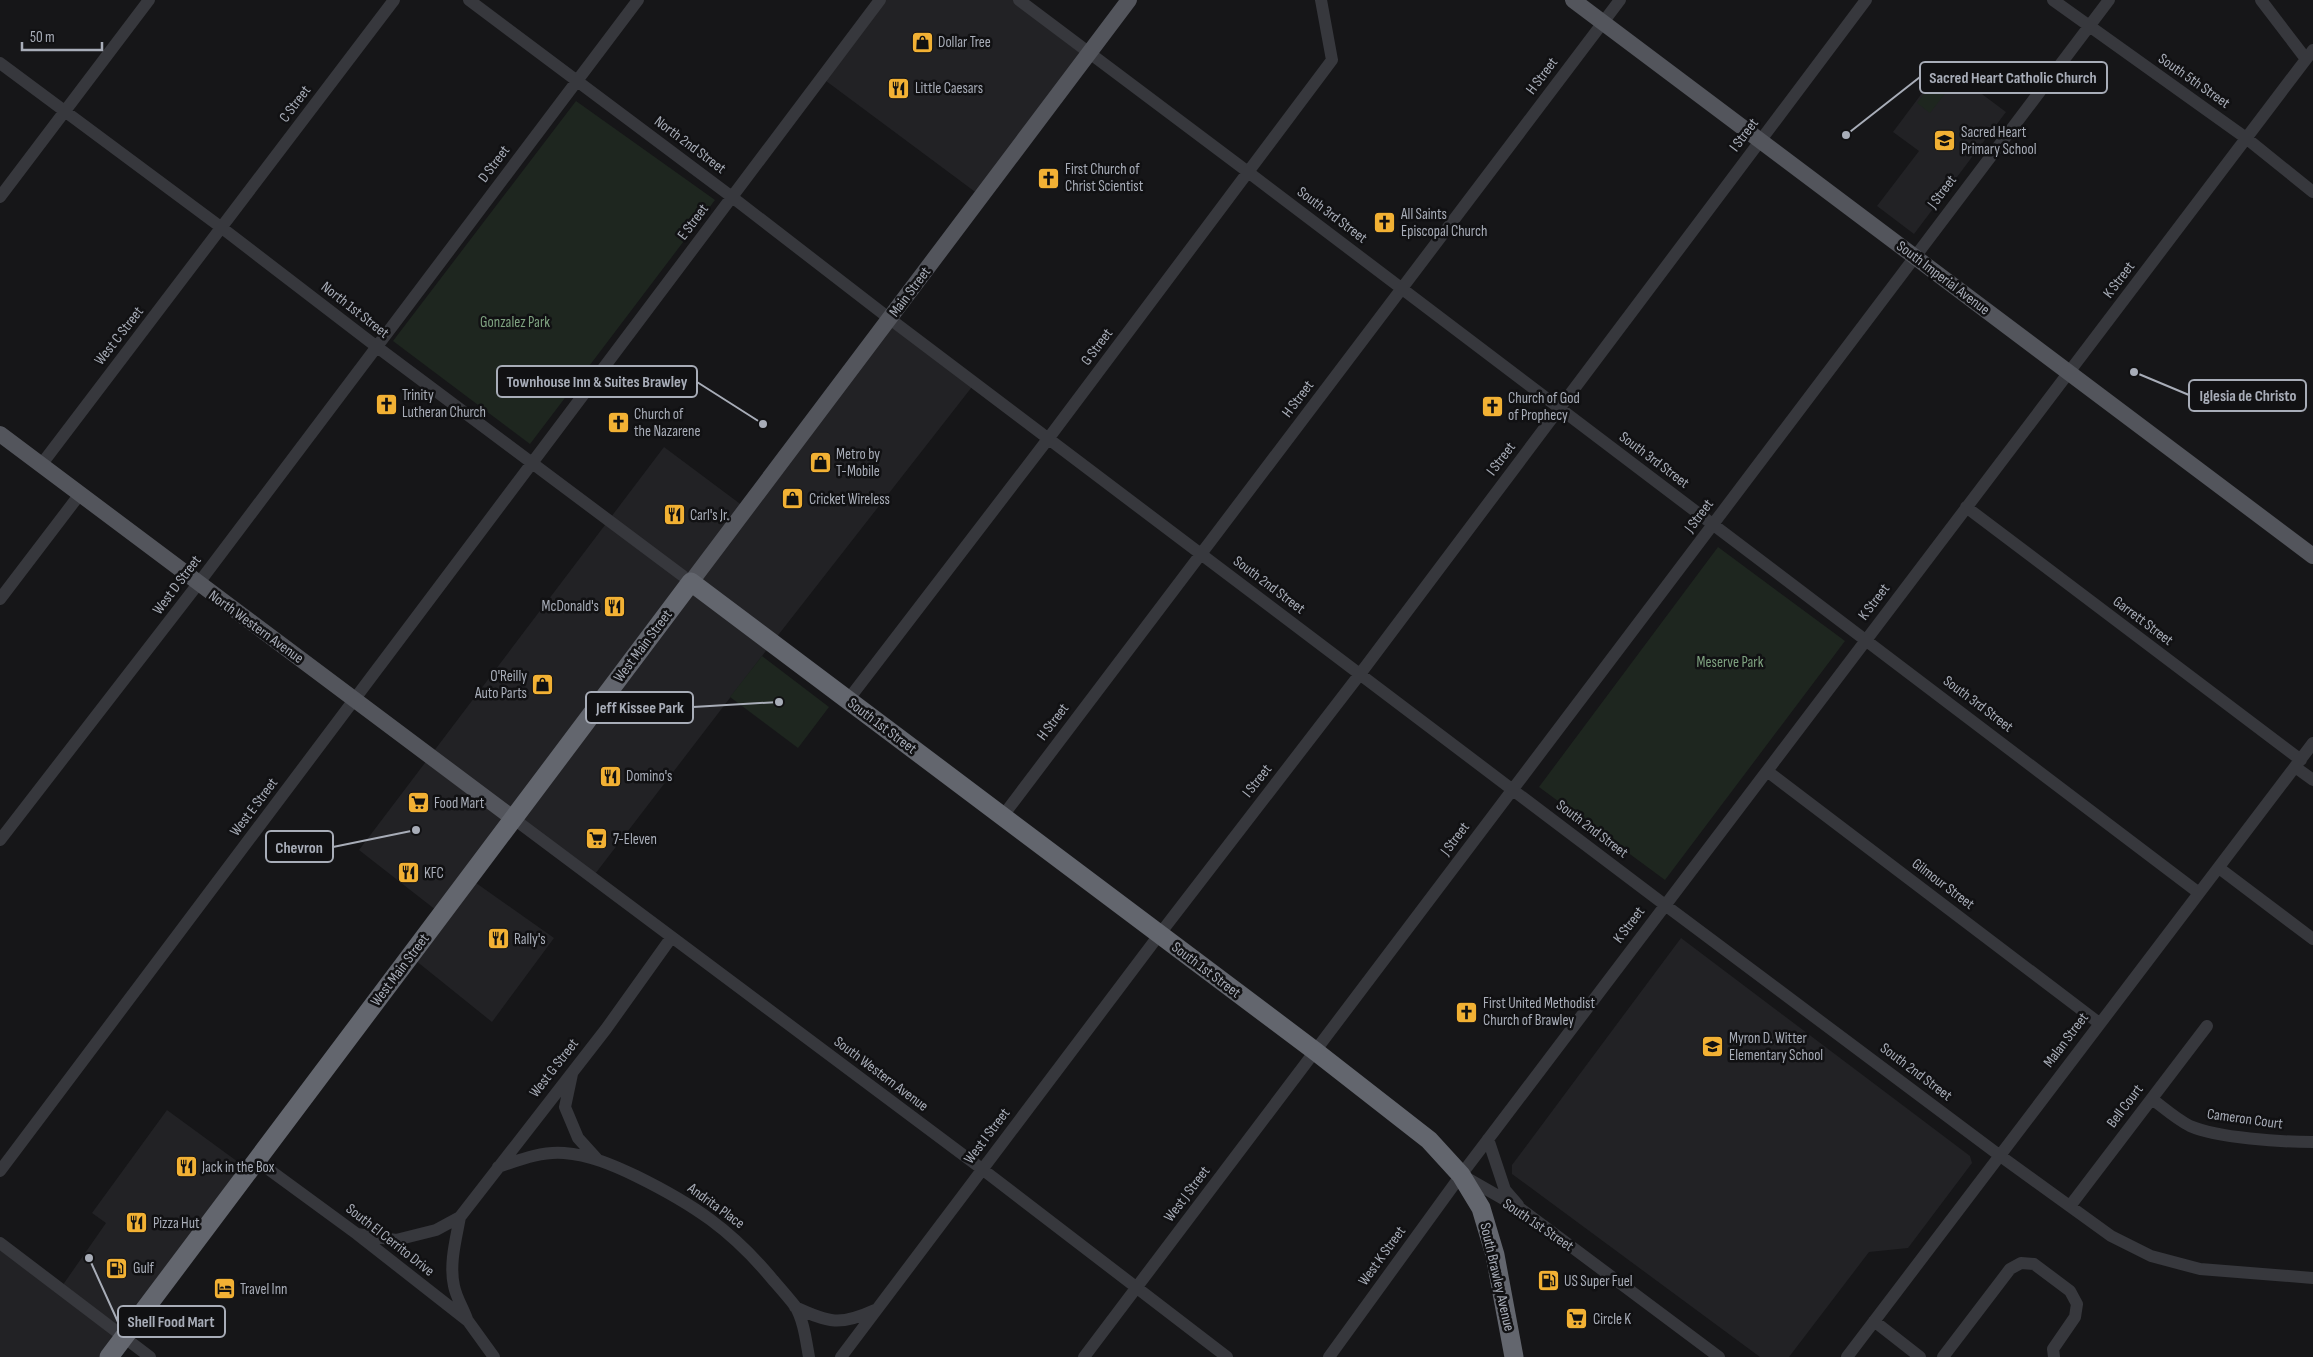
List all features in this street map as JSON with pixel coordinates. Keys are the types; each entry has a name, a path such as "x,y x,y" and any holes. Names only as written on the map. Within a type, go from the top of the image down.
{"highway":[{"name":"South 1st Street","path":"691,582 1315,1051 1429,1140 1461,1174"},
{"name":"West Main Street","path":"109,1357 691,582"},
{"name":"South Brawley Avenue","path":"1461,1174 1481,1208 1495,1255 1514,1356"}],"main road":[{"name":"Main Street","path":"691,582 1129,0"},
{"name":"South Imperial Avenue","path":"1573,0 2313,556"},
{"name":"North Western Avenue","path":"0,434 198,584 514,818"}],"street":[{"path":"0,197 149,0"},
{"name":"C Street","path":"222,228 394,0"},
{"name":"North 2nd Street","path":"469,0 732,197 890,319"},
{"name":"D Street","path":"377,347 638,0"},
{"name":"E Street","path":"533,463 880,0"},
{"name":"South 3rd Street","path":"1019,0 1866,639 2199,893"},
{"name":"G Street","path":"848,700 1048,439 1332,60 1321,0"},
{"name":"H Street","path":"1002,817 1620,0"},
{"name":"I Street","path":"1159,935 1360,674 1866,0"},
{"name":"South 5th Street","path":"2054,0 2246,138 2313,192"},
{"name":"J Street","path":"1315,1051 2109,0"},
{"path":"2261,0 2310,54"},
{"name":"K Street","path":"1461,1174 2310,54"},
{"name":"North 1st Street","path":"0,63 691,582"},
{"name":"West C Street","path":"41,465 222,228"},
{"name":"South 2nd Street","path":"890,319 1665,905 1999,1155 2124,1243 2151,1256 2200,1269 2313,1278"},
{"name":"West D Street","path":"0,840 198,584 377,347"},
{"name":"West E Street","path":"0,1171 533,463"},
{"path":"0,599 80,494"},
{"name":"Garrett Street","path":"1966,508 2298,764 2313,780"},
{"name":"Malan Street","path":"1847,1357 2313,743"},
{"name":"Gilmour Street","path":"1767,771 2099,1023"},
{"name":"South Western Avenue","path":"514,818 671,938 982,1169 1227,1357"},
{"path":"2219,868 2313,939"},
{"name":"West I Street","path":"841,1357 1159,935"},
{"name":"West G Street","path":"357,1234 396,1240 436,1230 460,1217 606,1029 671,938"},
{"name":"Bell Court","path":"2070,1206 2207,1026"},
{"name":"West J Street","path":"1084,1357 1315,1051"},
{"name":"Andrita Place","path":"573,1070 565,1107 578,1138 597,1159"},
{"name":"Cameron Court","path":"2152,1098 2175,1117 2190,1126 2208,1132 2313,1142"},
{"path":"1488,1139 1505,1190 1521,1209"},
{"name":"Andrita Place","path":"498,1167 532,1156 564,1152 597,1159 678,1196 708,1216 744,1247 795,1307 805,1334 809,1357"},
{"name":"South El Cerrito Drive","path":"256,1160 357,1234 468,1321 494,1357"},
{"name":"South 1st Street","path":"1461,1174 1521,1209 1719,1357"},
{"name":"West K Street","path":"1329,1357 1461,1174"},
{"name":"West G Street","path":"460,1217 453,1253 453,1278 454,1287 468,1321"},
{"path":"0,1243 150,1357"},
{"path":"1943,1357 2010,1269 2021,1263 2034,1264 2070,1292 2077,1304 2075,1317 2053,1349 2054,1357"},
{"name":"Andrita Place","path":"795,1307 823,1320 853,1320 878,1309"},
{"path":"1874,1322 1920,1357"}],"shaded area":[{"path":"880,0 1019,0 1090,53 982,197 822,78"},
{"name":"Sacred Heart Primary School","path":"1943,65 2006,112 1914,234 1877,206 1919,151 1893,132"},
{"path":"890,319 975,383 592,878 514,819 469,878 554,938 492,1022 410,956 441,914 359,850 664,447 747,509"},
{"name":"Myron D. Witter Elementary School","path":"1681,938 1970,1156 1972,1163 1908,1248 1869,1252 1789,1357 1760,1357 1512,1174 1512,1165"},
{"path":"167,1110 249,1170 110,1357 0,1357 0,1243 60,1289 106,1223 92,1213"}],"green space":[{"path":"1944,67 1957,78 1930,113 1917,103"},
{"name":"Gonzalez Park","path":"576,101 715,200 530,444 393,341"},
{"name":"Meserve Park","path":"1718,547 1845,641 1665,880 1539,787"},
{"path":"762,656 829,707 798,748 730,697"}],"place":[{"name":"Dollar Tree","path":"922,42"},
{"name":"Little Caesars","path":"899,88"},
{"name":"Sacred Heart Catholic Church","path":"1846,135"},
{"name":"Sacred Heart Primary School","path":"1945,141"},
{"name":"First Church of Christ Scientist","path":"1049,178"},
{"name":"All Saints Episcopal Church","path":"1385,223"},
{"name":"Iglesia de Christo","path":"2134,372"},
{"name":"Trinity Lutheran Church","path":"386,404"},
{"name":"Church of God of Prophecy","path":"1492,407"},
{"name":"Church of the Nazarene","path":"618,423"},
{"name":"Townhouse Inn & Suites Brawley","path":"763,424"},
{"name":"Metro by T-Mobile","path":"820,463"},
{"name":"Cricket Wireless","path":"793,499"},
{"name":"Carl's Jr.","path":"674,515"},
{"name":"McDonald's","path":"615,606"},
{"name":"O'Reilly Auto Parts","path":"543,685"},
{"name":"Jeff Kissee Park","path":"779,702"},
{"name":"Domino's","path":"610,776"},
{"name":"Food Mart","path":"418,803"},
{"name":"Chevron","path":"416,830"},
{"name":"7-Eleven","path":"597,839"},
{"name":"KFC","path":"408,873"},
{"name":"Rally's","path":"498,939"},
{"name":"First United Methodist Church of Brawley","path":"1467,1012"},
{"name":"Myron D. Witter Elementary School","path":"1713,1047"},
{"name":"Jack in the Box","path":"186,1167"},
{"name":"Pizza Hut","path":"137,1223"},
{"name":"Shell Food Mart","path":"89,1258"},
{"name":"Gulf","path":"117,1268"},
{"name":"US Super Fuel","path":"1548,1281"},
{"name":"Travel Inn","path":"224,1289"},
{"name":"Circle K","path":"1577,1319"}]}
